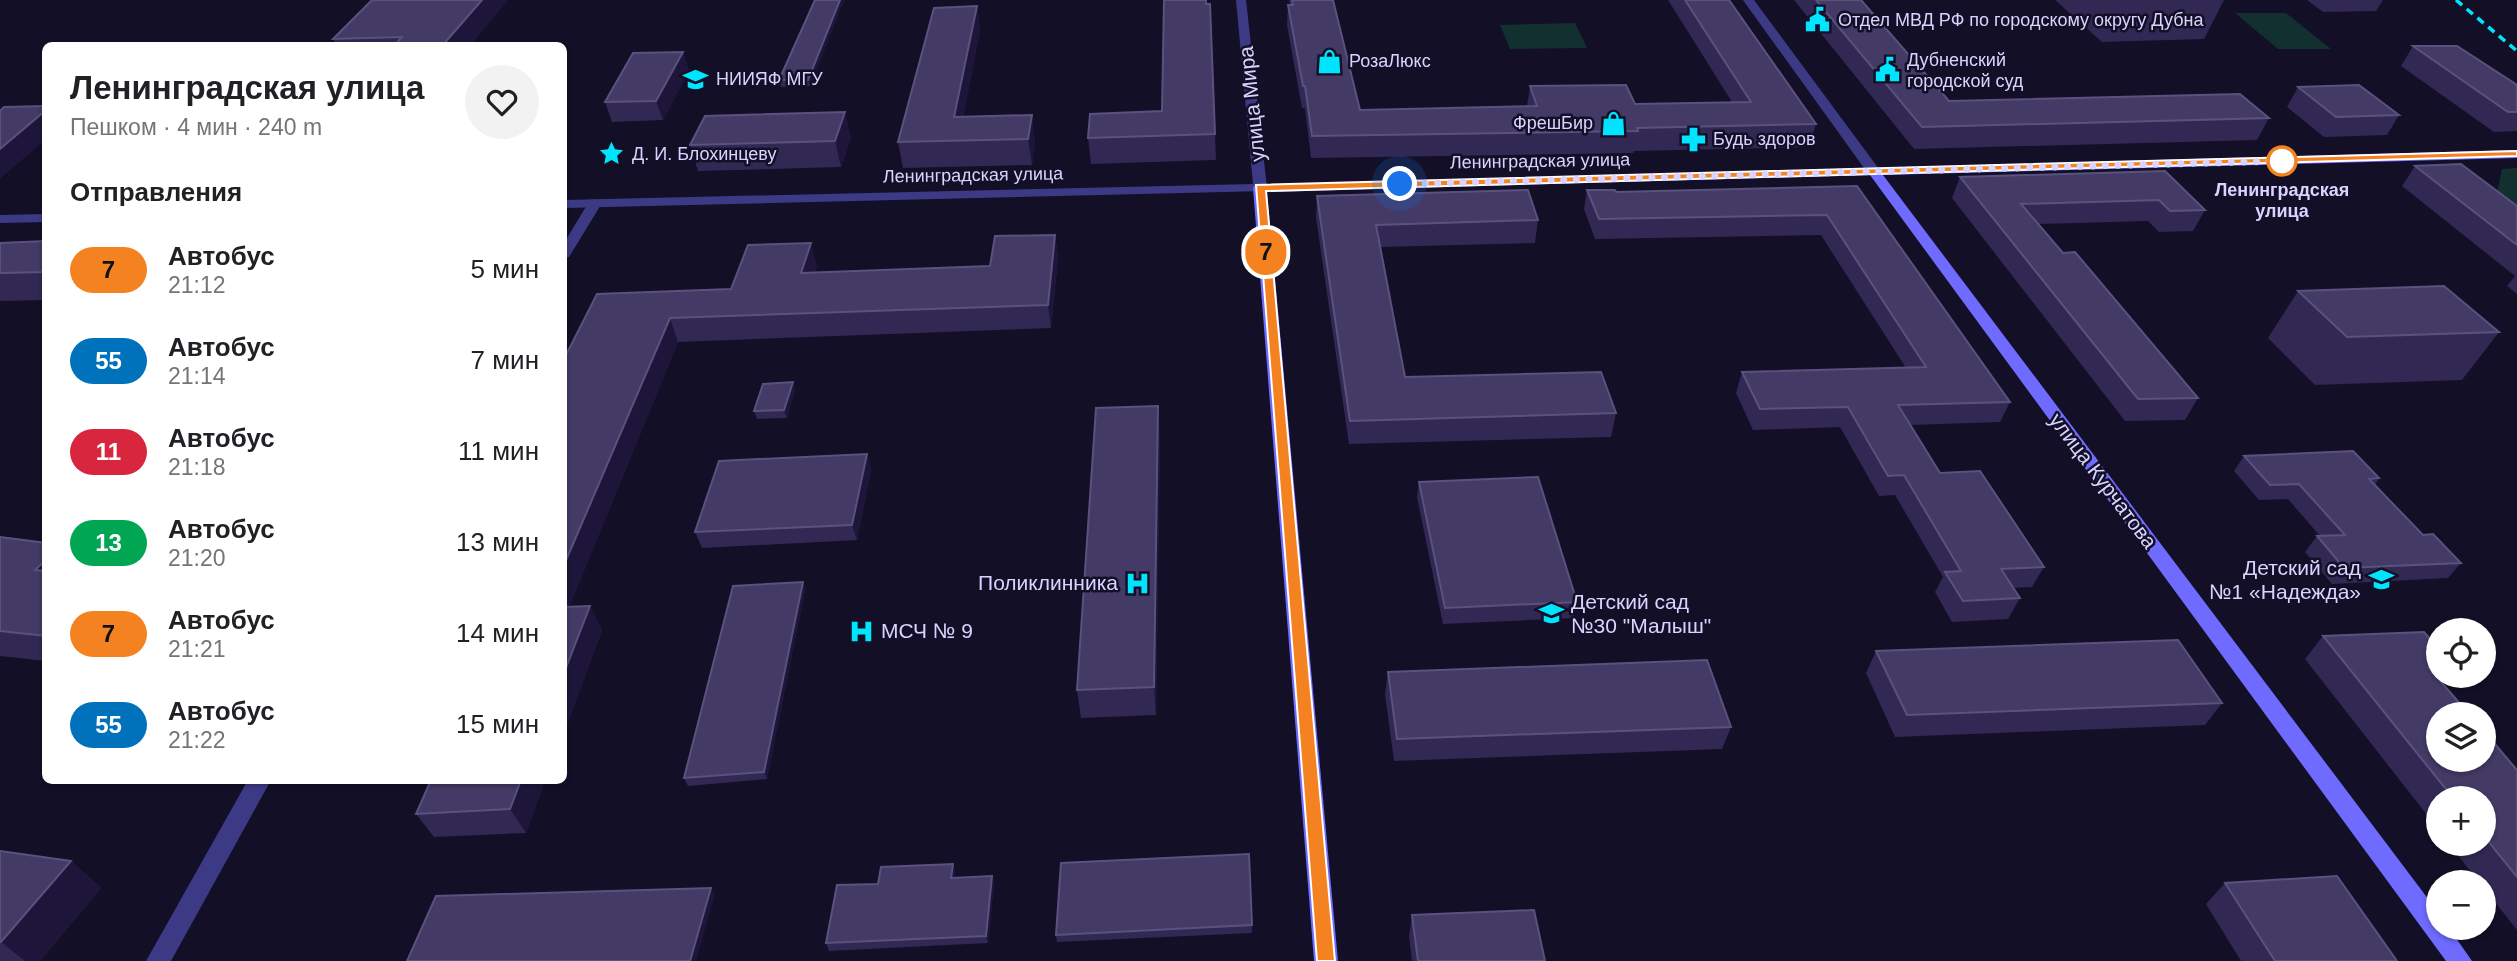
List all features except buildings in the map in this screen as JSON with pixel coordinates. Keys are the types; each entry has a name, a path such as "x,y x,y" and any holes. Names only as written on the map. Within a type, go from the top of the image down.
{"main road":[{"name":"Ленинградская улица","path":"1260,188 2517,154"},
{"name":"улица Курчатова","path":"1874,172 2460,961"},
{"name":"улица Мира","path":"1260,188 1326,961"}],"street":[{"name":"улица Мира","path":"1241,0 1260,188"},
{"name":"улица Курчатова","path":"1748,0 1874,172"},
{"name":"Ленинградская улица","path":"567,204 1260,188"},
{"path":"567,249 594,203"},
{"path":"0,219 42,218"},
{"path":"158,961 258,784"}],"green space":[{"path":"2235,13 2286,13 2331,49 2278,49"},
{"path":"1575,23 1587,48 1510,49 1500,25"},
{"path":"2517,168 2517,208 2497,193 2502,169"}],"railway":[{"path":"2456,0 2517,51"}],"bus line":[{"name":"7","path":"1326,961 1260,188 2517,154"}],"place":[{"name":"Отдел МВД РФ по городскому округу Дубна","path":"1818,20"},
{"name":"РозаЛюкс","path":"1329,61"},
{"name":"Дубненский городской суд","path":"1887,70"},
{"name":"НИИЯФ МГУ","path":"696,79"},
{"name":"ФрешБир","path":"1613,123"},
{"name":"Будь здоров","path":"1693,139"},
{"name":"Д. И. Блохинцеву","path":"612,154"},
{"name":"Ленинградская улица","path":"2282,161"},
{"name":"Детский сад №1 «Надежда»","path":"2381,580"},
{"name":"Поликлинника","path":"1138,583"},
{"name":"Детский сад №30 \"Малыш\"","path":"1551,614"},
{"name":"МСЧ № 9","path":"861,631"}],"route":[{"path":"1400,184 2282,161"}]}
